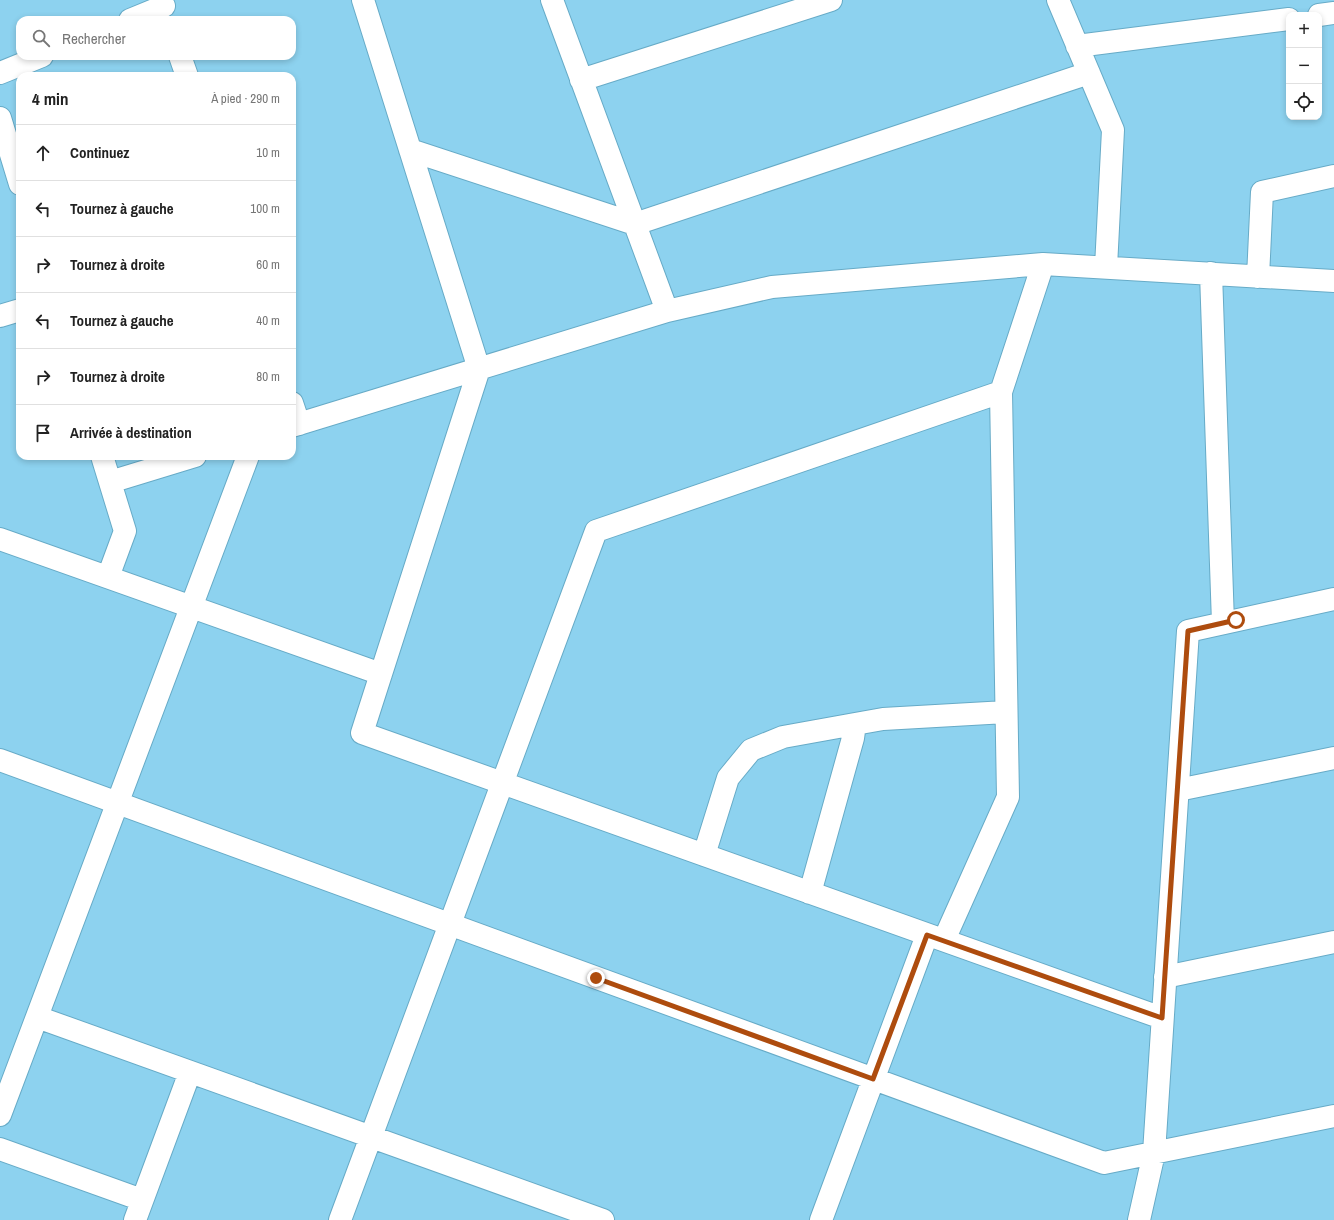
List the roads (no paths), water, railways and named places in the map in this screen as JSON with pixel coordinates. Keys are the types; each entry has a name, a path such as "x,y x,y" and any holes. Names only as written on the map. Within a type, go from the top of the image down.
{"street":[{"path":"363,0 479,369 362,733 1162,1018"},
{"path":"552,0 668,311"},
{"path":"581,80 831,0"},
{"path":"1058,0 1113,130 1106,267"},
{"path":"143,16 165,9"},
{"path":"1322,15 1334,13"},
{"path":"1077,46 1286,19"},
{"path":"0,74 33,60"},
{"path":"181,60 186,72"},
{"path":"410,150 635,224 1089,73"},
{"path":"0,118 16,171"},
{"path":"1258,276 1262,192 1334,176"},
{"path":"821,1220 873,1079 935,938 1008,797 1001,392 1043,264"},
{"path":"296,425 668,311 772,287 1043,264 1334,281"},
{"path":"1211,274 1223,623"},
{"path":"0,316 16,311"},
{"path":"340,1220 596,531 1001,392"},
{"path":"103,460 125,531 108,577"},
{"path":"110,482 182,460"},
{"path":"0,1115 246,460"},
{"path":"0,539 381,674"},
{"path":"1139,1220 1154,1153 1188,631 1334,599"},
{"path":"704,855 728,778 751,750 783,737 882,719 1006,712"},
{"path":"810,893 853,738 855,724"},
{"path":"1178,790 1334,758"},
{"path":"0,760 1104,1163 1334,1116"},
{"path":"1165,977 1334,942"},
{"path":"37,1017 597,1219"},
{"path":"0,1149 138,1210 190,1072"}]}
